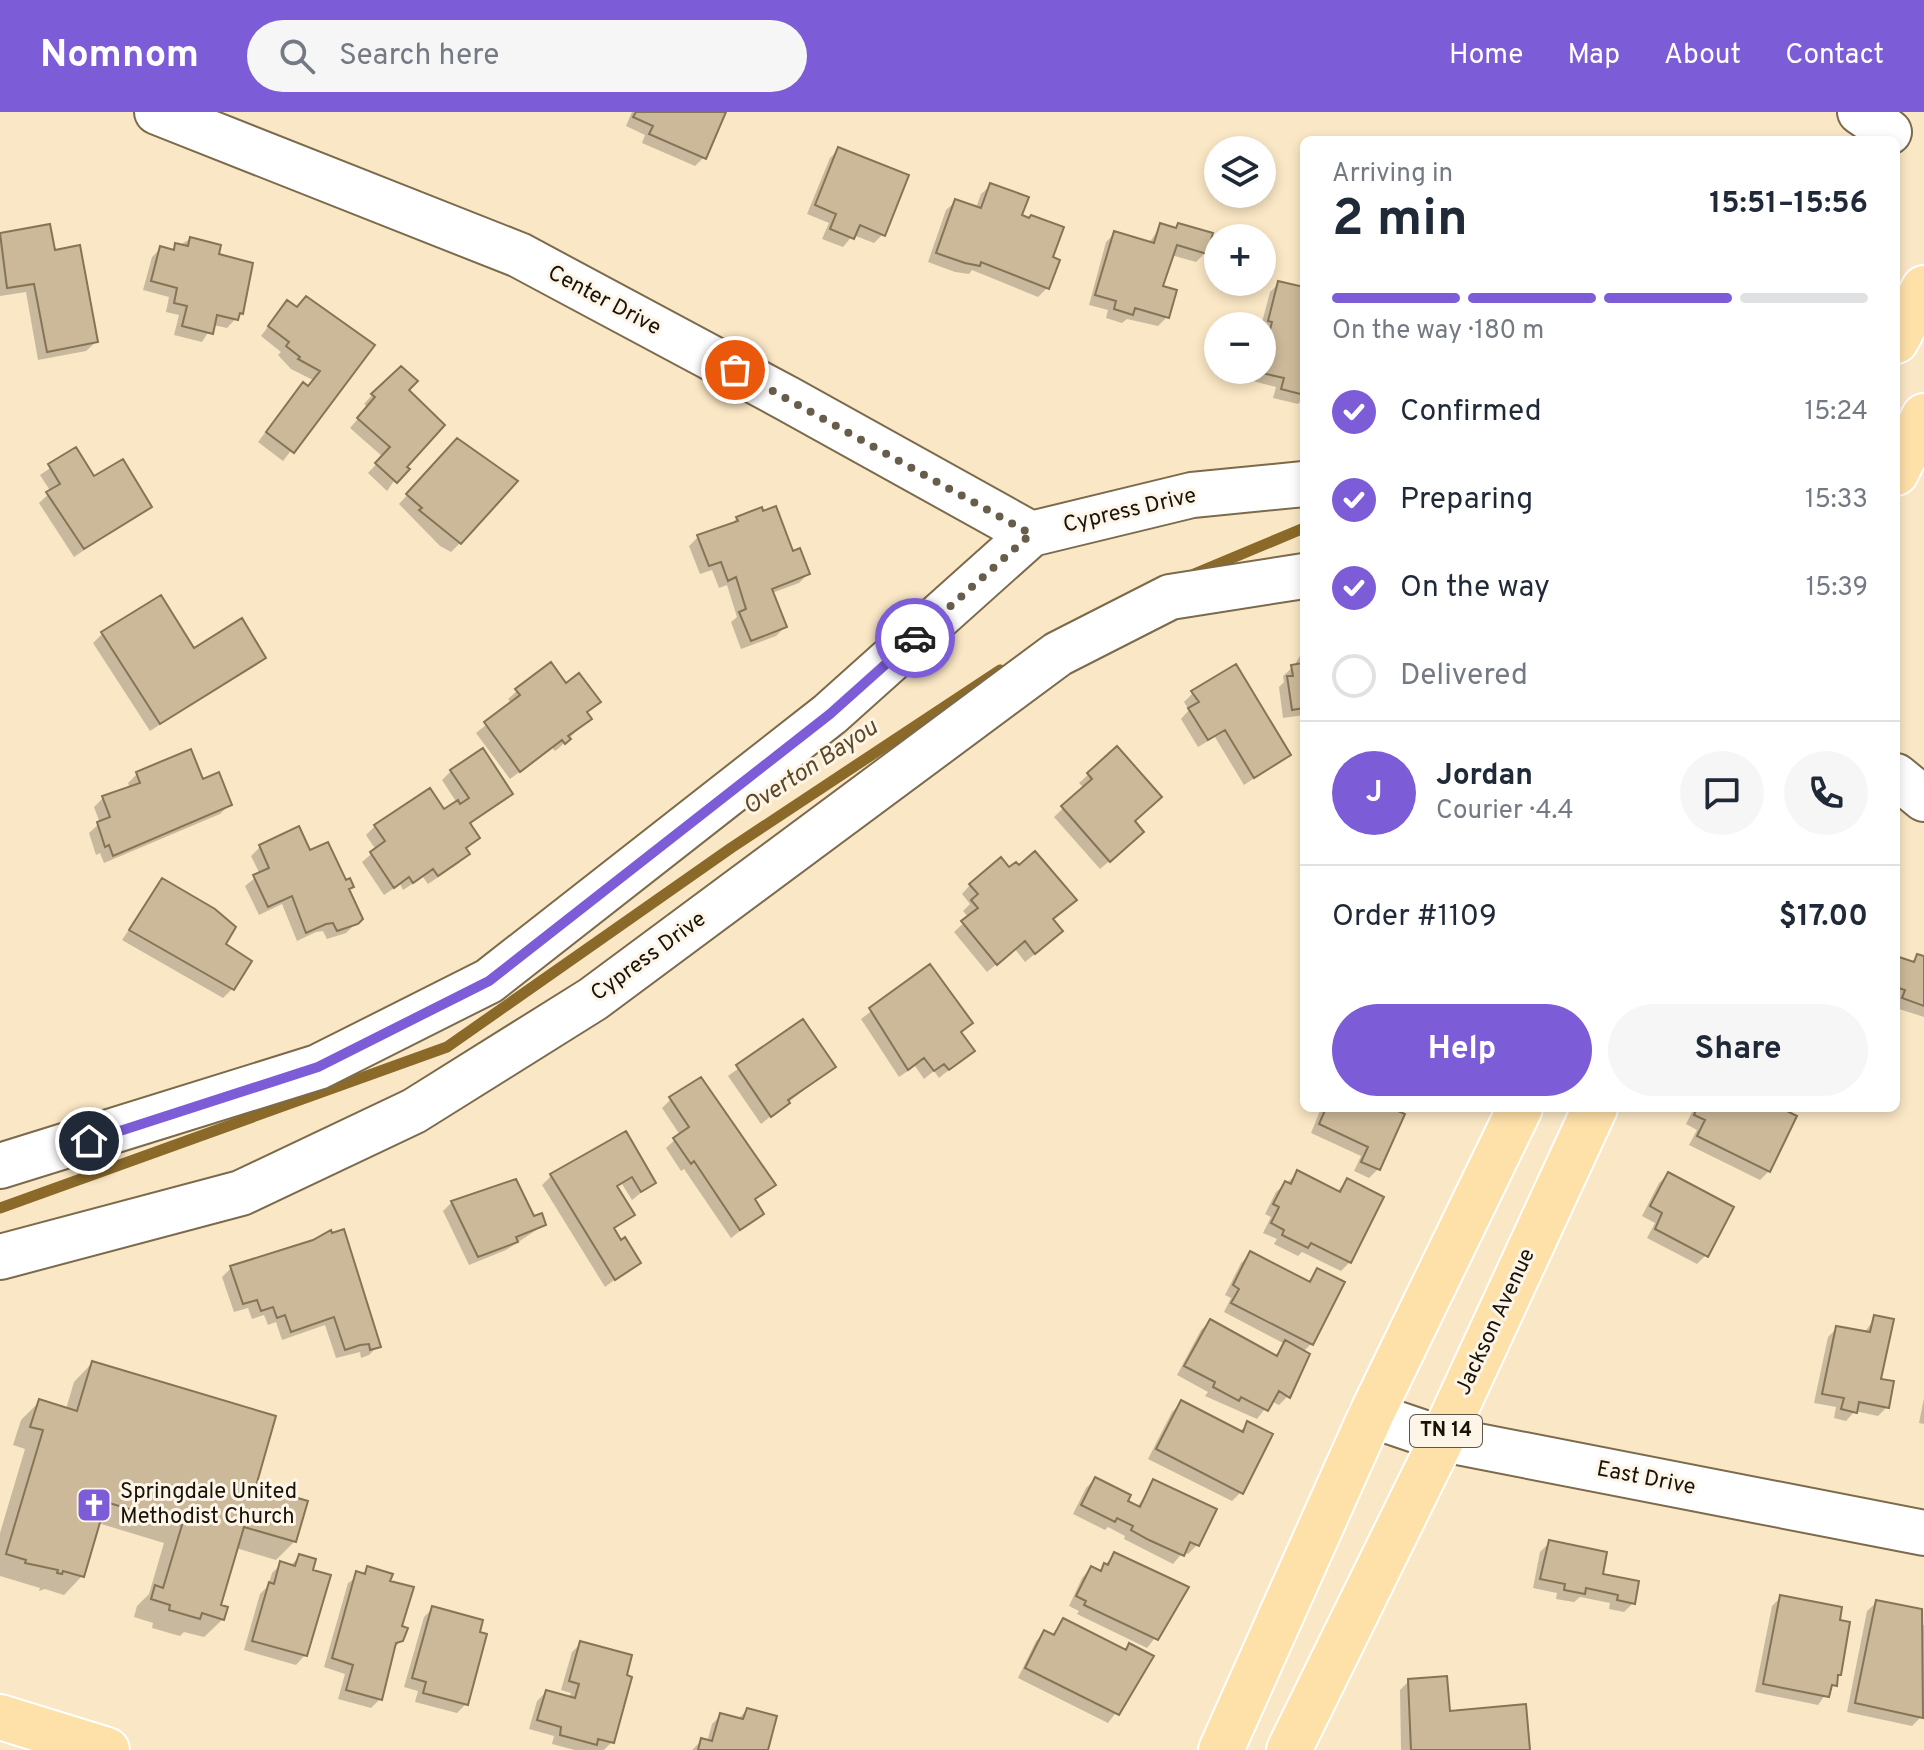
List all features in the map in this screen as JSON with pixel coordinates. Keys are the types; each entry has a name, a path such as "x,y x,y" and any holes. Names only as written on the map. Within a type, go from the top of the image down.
{"main road":[{"path":"1900,333 1924,288"},
{"path":"1900,465 1924,416"},
{"path":"1221,1750 1371,1415 1518,1112"},
{"name":"Jackson Avenue","path":"1289,1750 1442,1439 1593,1112"},
{"path":"0,1717 107,1750"}],"street":[{"name":"Center Drive","path":"157,112 519,255 1031,534"},
{"name":"Cypress Drive","path":"0,1166 318,1067 489,981 830,714 1031,534 1192,495 1300,484"},
{"name":"Cypress Drive","path":"0,1257 241,1193 414,1111 593,999 1058,654 1170,597 1300,577"},
{"path":"1900,779 1924,799"},
{"name":"East Drive","path":"1371,1415 1442,1439 1924,1533"}],"building":[{"path":"636,112 726,112 706,159 649,134 653,126 633,117"},
{"path":"838,147 909,175 885,236 860,225 854,239 830,229 836,214 815,205"},
{"path":"990,183 1029,197 1022,215 1029,218 1031,215 1064,227 1053,257 1060,260 1049,289 981,262 980,266 965,263 936,253 955,199 981,208"},
{"path":"1160,223 1176,228 1178,223 1204,230 1204,253 1177,245 1163,286 1177,290 1169,318 1135,308 1133,315 1114,309 1116,301 1095,295 1114,231 1154,243"},
{"path":"50,224 55,250 80,245 98,342 47,352 34,284 7,288 0,233"},
{"path":"190,237 221,245 219,254 253,263 243,314 240,313 238,320 217,315 213,334 182,326 187,306 174,303 177,288 151,281 160,246 174,250 175,243 188,246"},
{"path":"1278,281 1300,286 1300,394 1281,389 1284,378 1276,376 1276,312 1270,312"},
{"path":"306,296 375,345 294,453 266,432 303,382 308,386 320,371 298,359 300,357 286,346 289,342 268,326 287,300 297,307"},
{"path":"401,366 418,381 409,390 445,425 407,467 410,469 397,483 375,463 390,447 357,418 375,397 371,394"},
{"path":"457,438 518,481 461,544 419,510 422,508 406,494"},
{"path":"76,447 94,476 123,459 152,507 84,549 46,492 60,484 48,464"},
{"path":"776,506 793,551 800,548 810,574 772,589 787,627 751,641 739,612 746,609 736,577 728,581 721,562 709,566 697,535 738,521 736,517 762,507 763,511"},
{"path":"161,595 194,648 242,618 266,658 160,724 101,632"},
{"path":"551,662 566,683 579,673 601,702 587,712 592,719 568,736 571,739 565,744 562,740 520,772 484,722 520,695 515,689"},
{"path":"1236,664 1291,755 1254,778 1225,730 1208,740 1188,708 1199,702 1191,691"},
{"path":"1300,664 1300,709 1292,710 1287,676 1293,676 1291,665"},
{"path":"1117,746 1162,797 1135,821 1144,832 1110,862 1061,806 1092,779 1087,773"},
{"path":"483,748 513,794 470,823 480,838 466,848 470,854 438,876 433,869 413,883 409,877 394,888 370,852 385,841 374,825 430,788 444,809 458,800 460,804 469,798 450,770"},
{"path":"191,749 203,779 219,772 232,805 113,856 109,845 105,847 97,822 110,817 102,796 140,783 136,772"},
{"path":"299,826 310,850 328,842 346,880 350,878 354,887 349,889 363,919 358,924 337,931 333,923 326,924 306,933 292,896 268,907 253,875 269,868 259,845"},
{"path":"1035,851 1077,900 1053,919 1063,931 1035,954 1025,941 997,965 961,921 978,908 971,900 978,894 969,884 1001,857 1009,867 1016,862 1019,865"},
{"path":"162,878 215,909 236,927 226,944 252,961 234,990 129,930"},
{"path":"1917,954 1924,956 1924,1006 1902,998 1905,990 1900,988 1900,957 1914,962"},
{"path":"930,964 973,1023 961,1032 975,1051 949,1070 944,1064 934,1071 924,1058 908,1070 869,1008"},
{"path":"803,1019 836,1067 788,1100 790,1103 771,1117 736,1065"},
{"path":"701,1077 776,1185 755,1199 764,1214 740,1230 694,1161 691,1164 673,1138 689,1127 669,1097"},
{"path":"1324,1112 1405,1114 1380,1170 1361,1162 1368,1147 1319,1124"},
{"path":"1695,1112 1789,1112 1797,1116 1770,1172 1697,1136 1705,1120 1694,1115"},
{"path":"626,1131 656,1183 641,1192 632,1177 617,1186 635,1215 614,1228 621,1240 625,1237 641,1263 615,1280 550,1174"},
{"path":"1297,1170 1340,1192 1347,1178 1384,1197 1351,1263 1311,1243 1308,1248 1282,1235 1284,1230 1271,1223 1279,1207 1273,1204 1285,1181 1291,1184"},
{"path":"1668,1172 1734,1207 1708,1257 1655,1229 1662,1213 1650,1206"},
{"path":"516,1179 534,1216 542,1213 546,1225 516,1237 518,1242 478,1257 451,1201"},
{"path":"344,1229 381,1347 370,1350 369,1344 345,1350 334,1317 291,1332 285,1315 277,1318 273,1307 261,1311 257,1300 243,1304 230,1266 313,1240 331,1230 332,1233"},
{"path":"1250,1251 1310,1282 1317,1268 1345,1282 1313,1345 1231,1303 1239,1289 1233,1285"},
{"path":"1874,1315 1894,1319 1881,1379 1894,1381 1889,1408 1859,1402 1857,1413 1841,1409 1844,1398 1822,1394 1836,1326 1870,1332"},
{"path":"1210,1319 1277,1356 1285,1340 1310,1354 1290,1398 1279,1391 1268,1411 1241,1397 1239,1401 1213,1387 1215,1382 1184,1366"},
{"path":"92,1361 276,1416 256,1486 308,1501 296,1542 244,1527 221,1605 228,1607 224,1620 202,1613 200,1619 169,1610 170,1605 151,1599 155,1585 163,1588 182,1525 106,1502 84,1577 63,1571 62,1574 57,1573 58,1570 25,1563 26,1560 6,1554 43,1430 30,1427 39,1399 77,1411"},
{"path":"1181,1400 1243,1432 1247,1421 1273,1434 1243,1494 1156,1449"},
{"path":"1095,1477 1131,1495 1128,1501 1140,1507 1153,1479 1217,1509 1199,1546 1190,1542 1184,1556 1131,1530 1133,1526 1117,1518 1115,1522 1081,1505"},
{"path":"1549,1540 1607,1552 1603,1574 1639,1581 1635,1604 1617,1600 1618,1595 1586,1588 1585,1594 1564,1590 1565,1584 1540,1579"},
{"path":"1114,1552 1189,1587 1158,1640 1084,1605 1086,1601 1076,1596 1091,1566 1101,1571"},
{"path":"299,1554 316,1559 313,1570 331,1575 307,1656 252,1641 269,1582 274,1584 280,1561 295,1566"},
{"path":"367,1566 393,1574 390,1581 414,1587 402,1626 408,1628 403,1641 396,1643 382,1700 346,1690 353,1665 332,1658 356,1571 365,1574"},
{"path":"1780,1595 1842,1607 1840,1620 1850,1622 1841,1675 1838,1675 1837,1686 1832,1685 1829,1697 1763,1684"},
{"path":"1876,1600 1922,1609 1923,1718 1855,1703"},
{"path":"432,1606 483,1620 480,1632 487,1634 468,1705 423,1693 426,1682 412,1678"},
{"path":"1063,1618 1126,1650 1129,1643 1154,1656 1119,1715 1025,1668 1044,1630 1054,1635"},
{"path":"580,1641 632,1655 627,1675 632,1677 614,1743 598,1739 597,1745 560,1735 561,1727 537,1720 546,1690 575,1698 579,1684 569,1681"},
{"path":"1447,1676 1450,1711 1526,1704 1530,1750 1411,1750 1408,1679"},
{"path":"747,1708 777,1716 768,1750 698,1750 701,1738 712,1741 720,1713 743,1719"}],"waterway":[{"name":"Overton Bayou","path":"1194,574 1300,530"},
{"name":"Overton Bayou","path":"0,1208 447,1047 731,848 1000,670"}],"way so far":[{"path":"735,370 1031,534 915,638"}],"place":[{"name":"Springdale United Methodist Church","path":"94,1505"}],"route":[{"path":"89,1141 318,1067 489,981 830,714 915,638"}]}
